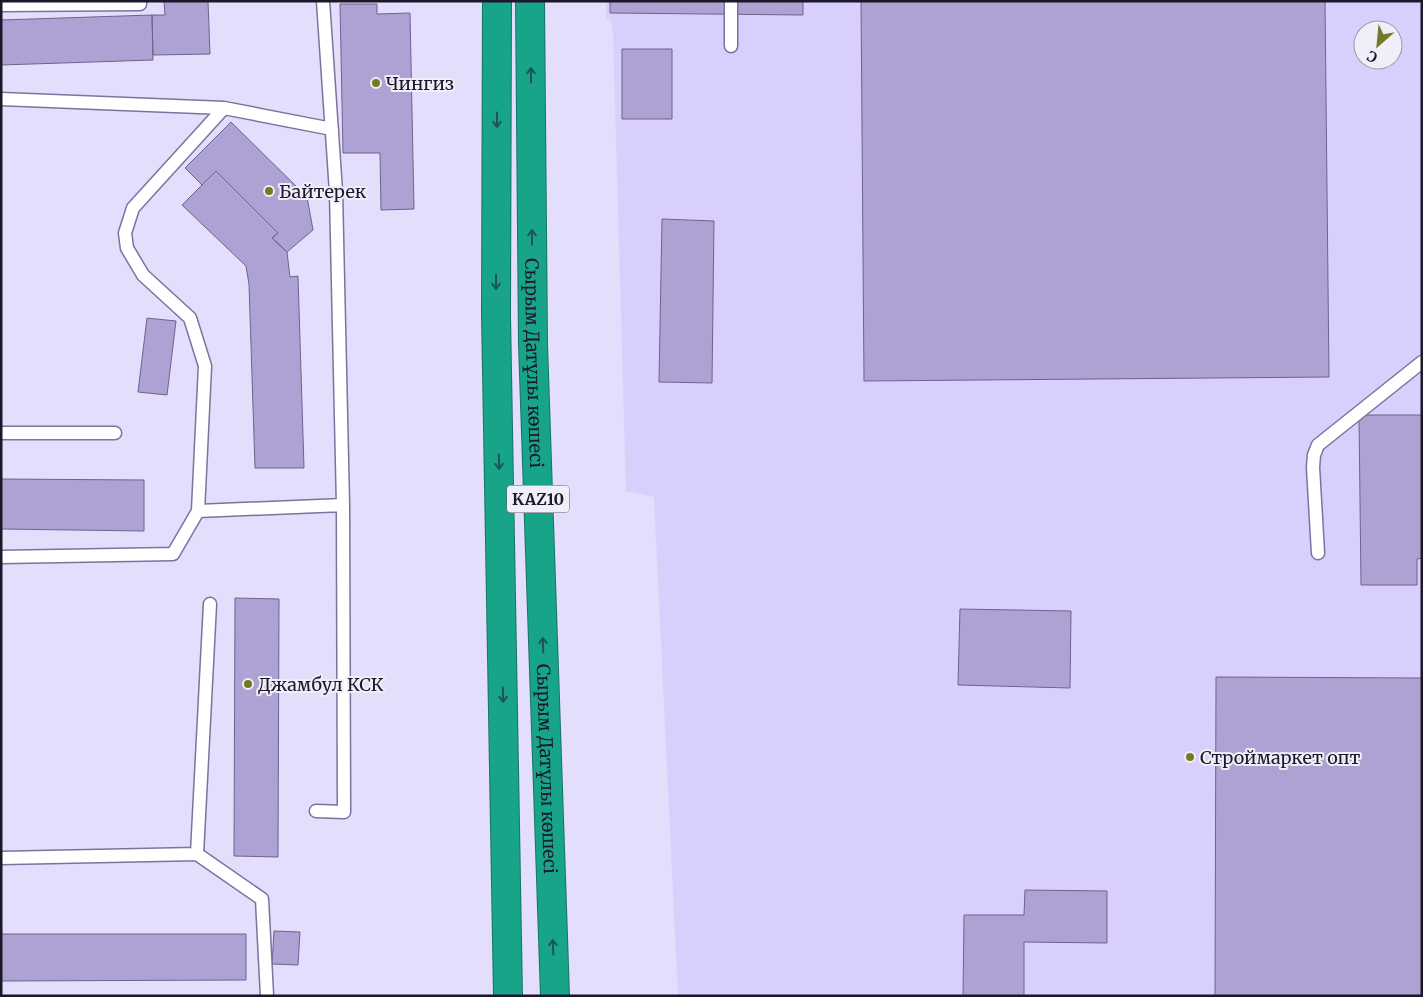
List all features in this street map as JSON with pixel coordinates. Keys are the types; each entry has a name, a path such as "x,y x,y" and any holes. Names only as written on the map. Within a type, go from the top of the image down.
{"highway":[{"name":"Сырым Датұлы көшесі","path":"497,1 496,314 508,996"},
{"name":"Сырым Датұлы көшесі","path":"530,1 533,344 555,996"}],"lane":[{"path":"1,5 140,4 140,1"},
{"path":"316,811 344,812 343,505 336,192 323,1"},
{"path":"731,1 731,46"},
{"path":"1,99 224,108 332,129"},
{"path":"1,556 173,554 198,511 205,366 190,318 143,275 127,248 125,234 133,208 224,108"},
{"path":"1318,554 1313,467 1314,455 1318,445 1422,362"},
{"path":"1,433 115,434"},
{"path":"198,511 343,505"},
{"path":"198,854 210,604"},
{"path":"1,858 198,854 262,899 267,996"}],"shaded area":[{"path":"606,1 1422,1 1422,996 678,996 654,497 626,491 613,32 611,20 606,18"}],"building":[{"path":"164,1 208,1 210,54 153,55 152,15 165,15"},
{"path":"610,1 803,1 803,15 610,13"},
{"path":"861,1 1325,1 1329,377 864,381"},
{"name":"Чингиз","path":"340,4 377,4 377,14 410,13 414,209 381,210 380,153 343,153"},
{"path":"152,15 153,60 1,65 1,20"},
{"path":"622,49 672,49 672,119 622,119"},
{"name":"Байтерек","path":"231,122 307,197 313,230 287,252 272,238 278,233 216,171 202,185 185,168"},
{"path":"216,171 278,233 272,238 287,252 290,277 298,276 304,468 255,468 249,284 246,266 182,205"},
{"path":"662,219 714,221 712,383 659,382"},
{"path":"147,318 176,321 167,395 138,392"},
{"path":"1359,415 1422,415 1422,558 1417,559 1417,585 1361,585"},
{"path":"1,479 144,480 144,531 1,529"},
{"path":"235,598 279,599 278,857 234,856"},
{"path":"960,609 1071,611 1070,688 958,685"},
{"path":"1216,677 1422,678 1422,996 1215,996"},
{"path":"1025,890 1107,891 1107,943 1024,942 1024,996 963,996 964,915 1024,915"},
{"path":"274,931 300,932 298,965 272,964"},
{"path":"1,934 246,934 246,980 1,981"}],"place":[{"name":"Чингиз","path":"376,83"},
{"name":"Байтерек","path":"269,191"},
{"name":"Джамбул КСК","path":"248,684"},
{"name":"Строймаркет опт","path":"1190,757"}]}
